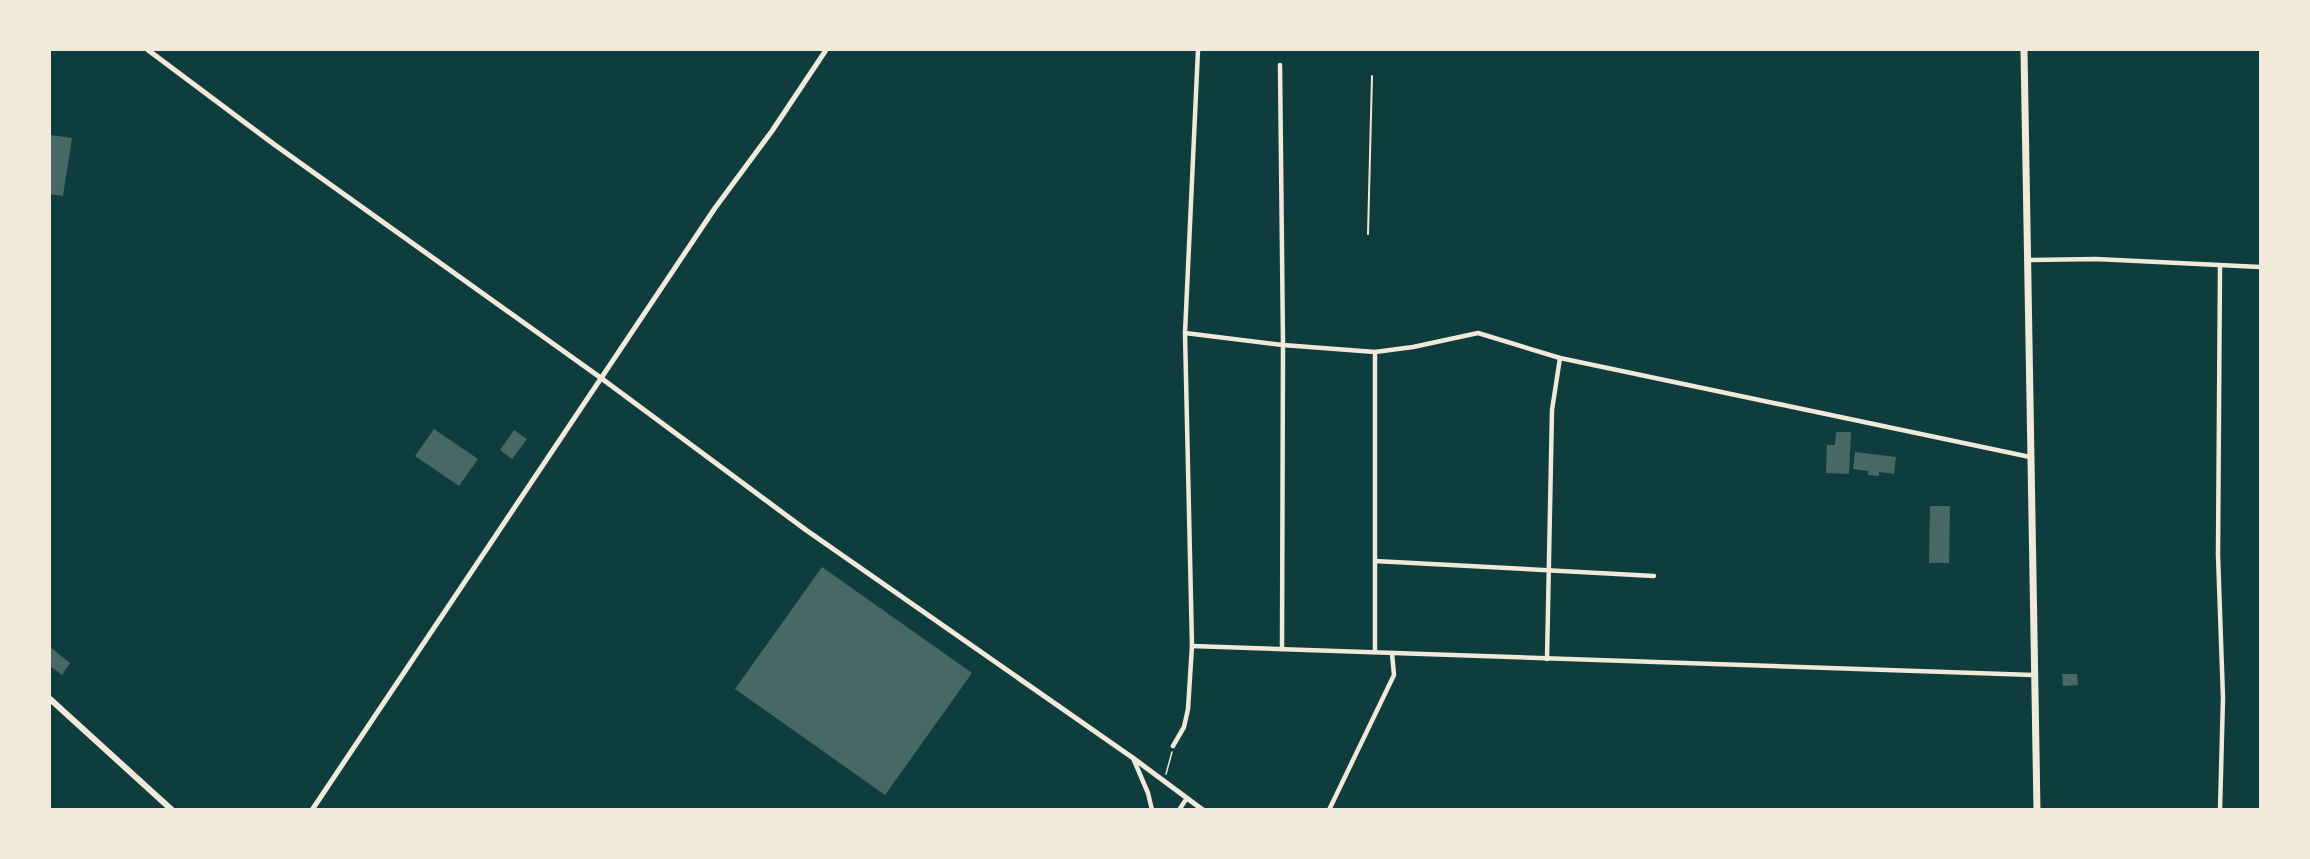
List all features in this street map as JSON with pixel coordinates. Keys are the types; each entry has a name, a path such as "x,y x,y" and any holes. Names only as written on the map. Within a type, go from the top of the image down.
{"main road":[{"path":"2024,50 2037,810"},
{"path":"50,699 172,810"}],"street":[{"path":"148,50 275,145 601,378 830,547 1133,758 1203,810"},
{"path":"312,810 715,208 772,131 826,50"},
{"path":"1173,746 1184,727 1188,709 1192,646 1185,333 1198,50"},
{"path":"1280,65 1283,345 1282,649"},
{"path":"2028,260 2091,259 2260,267"},
{"path":"2220,265 2218,555 2223,698 2220,810"},
{"path":"1185,333 1283,345 1375,352 1413,347 1478,333 1560,358 2030,457"},
{"path":"1375,352 1375,652"},
{"path":"1548,659 1552,410 1560,358"},
{"path":"1375,561 1654,576"},
{"path":"1192,646 2033,675"},
{"path":"1329,810 1395,675 1392,653"},
{"path":"1133,758 1148,793 1152,810"},
{"path":"1179,810 1187,798"}],"lane":[{"path":"1368,234 1372,76"}],"path":[{"path":"1164,780 1173,746"}],"building":[{"path":"50,135 72,138 63,196 50,194"},
{"path":"434,429 478,459 459,486 415,456"},
{"path":"514,430 527,439 512,459 500,450"},
{"path":"1836,432 1851,432 1849,474 1826,473 1827,445 1835,445"},
{"path":"1855,452 1896,457 1894,474 1879,472 1879,476 1868,475 1868,471 1853,469"},
{"path":"1930,506 1950,506 1949,563 1929,563"},
{"path":"822,567 972,673 885,795 735,689"},
{"path":"50,647 70,663 62,675 50,666"},
{"path":"2062,674 2077,674 2078,685 2063,686"}]}
